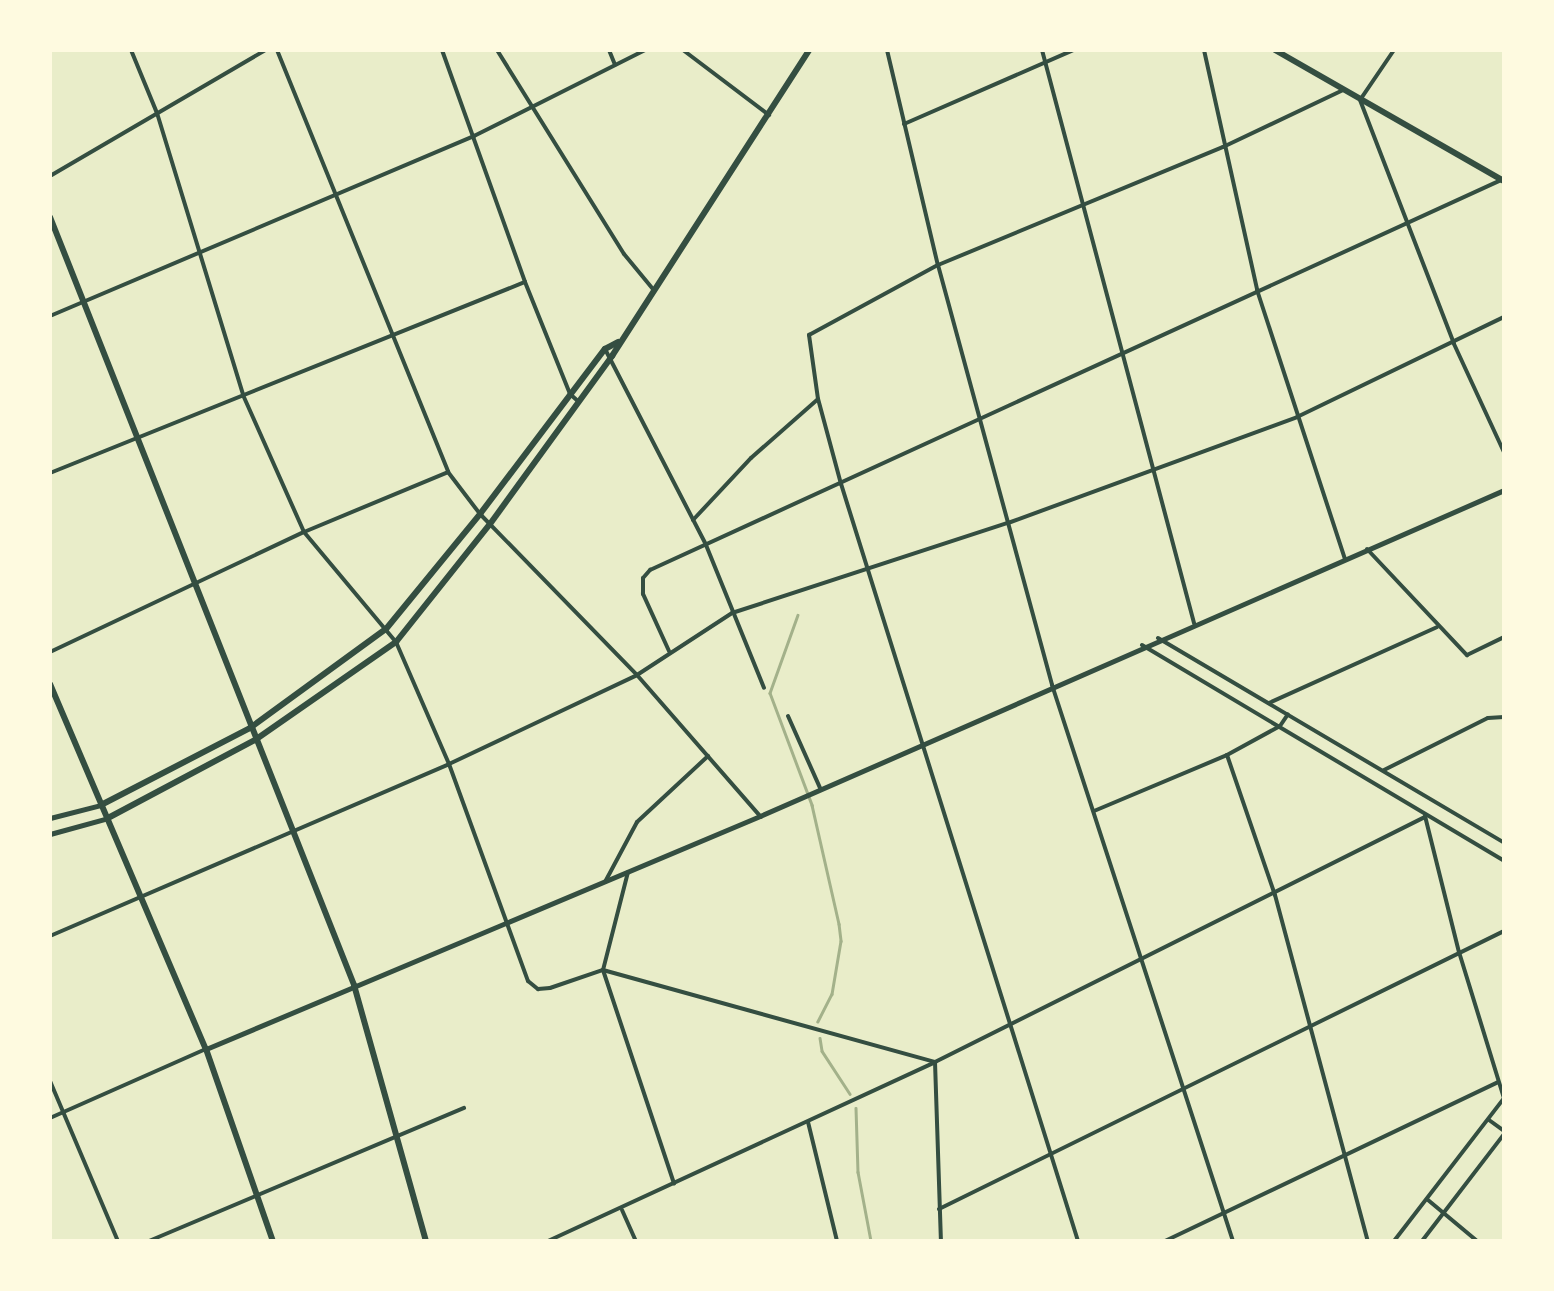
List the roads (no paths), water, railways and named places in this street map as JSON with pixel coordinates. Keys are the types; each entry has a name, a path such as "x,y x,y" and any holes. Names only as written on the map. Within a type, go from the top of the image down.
{"main road":[{"path":"108,818 255,740 396,642 490,524 612,356 809,50"},
{"path":"1275,50 1503,180"},
{"path":"50,217 354,984 426,1241"},
{"path":"101,805 250,728 386,629 480,514 605,349 619,342"},
{"path":"50,684 206,1049 273,1241"}],"street":[{"path":"132,50 157,113 243,395 304,532 396,642 449,764 528,982 538,989 603,970 934,1062"},
{"path":"50,176 266,50"},
{"path":"277,50 332,194 448,472 480,514 637,675 760,816"},
{"path":"442,50 525,282 570,394 579,402"},
{"path":"496,50 624,254 653,289"},
{"path":"609,50 615,65"},
{"path":"50,316 474,136 646,50"},
{"path":"683,50 768,115"},
{"path":"887,50 938,265 1052,685 1232,1241"},
{"path":"1042,50 1194,623"},
{"path":"904,124 1073,50"},
{"path":"1204,50 1257,290 1346,559"},
{"path":"1394,50 1360,100 1454,344 1504,452"},
{"path":"1078,1241 870,566 841,484 818,399 811,332 938,265 1223,148 1344,90"},
{"path":"669,652 644,594 643,578 650,570 1406,221 1503,180"},
{"path":"50,472 525,282"},
{"path":"50,936 449,764 637,675 732,613 1008,523 1297,417 1504,317"},
{"path":"605,349 706,544 764,688"},
{"path":"693,520 761,448 818,399"},
{"path":"50,652 304,532 448,472"},
{"path":"50,1118 354,984 508,924 760,816 1142,645 1504,490"},
{"path":"1366,549 1467,656 1504,638"},
{"path":"1269,703 1437,627"},
{"path":"1158,638 1504,843"},
{"path":"1142,645 1504,862"},
{"path":"1094,810 1227,754 1280,726 1288,714"},
{"path":"788,716 817,789"},
{"path":"1384,770 1488,718 1504,717"},
{"path":"1227,754 1275,895 1368,1241"},
{"path":"605,882 637,822 708,756"},
{"path":"50,818 101,805"},
{"path":"548,1241 622,1210 934,1062 1275,895 1424,814"},
{"path":"1394,1241 1504,1098 1458,952 1424,814"},
{"path":"50,834 108,818"},
{"path":"628,872 603,970 674,1185"},
{"path":"939,1209 1504,930"},
{"path":"934,1062 942,1241"},
{"path":"50,1081 118,1241"},
{"path":"1164,1241 1498,1082"},
{"path":"149,1241 394,1134 464,1108"},
{"path":"1422,1241 1504,1132 1489,1120"},
{"path":"808,1122 838,1241"},
{"path":"1428,1200 1477,1241"},
{"path":"622,1210 636,1241"}],"waterway":[{"path":"798,615 770,693 812,805 839,924 841,941 832,994 818,1022"},
{"path":"820,1038 822,1051 850,1094"},
{"path":"856,1108 858,1172 871,1241"}]}
